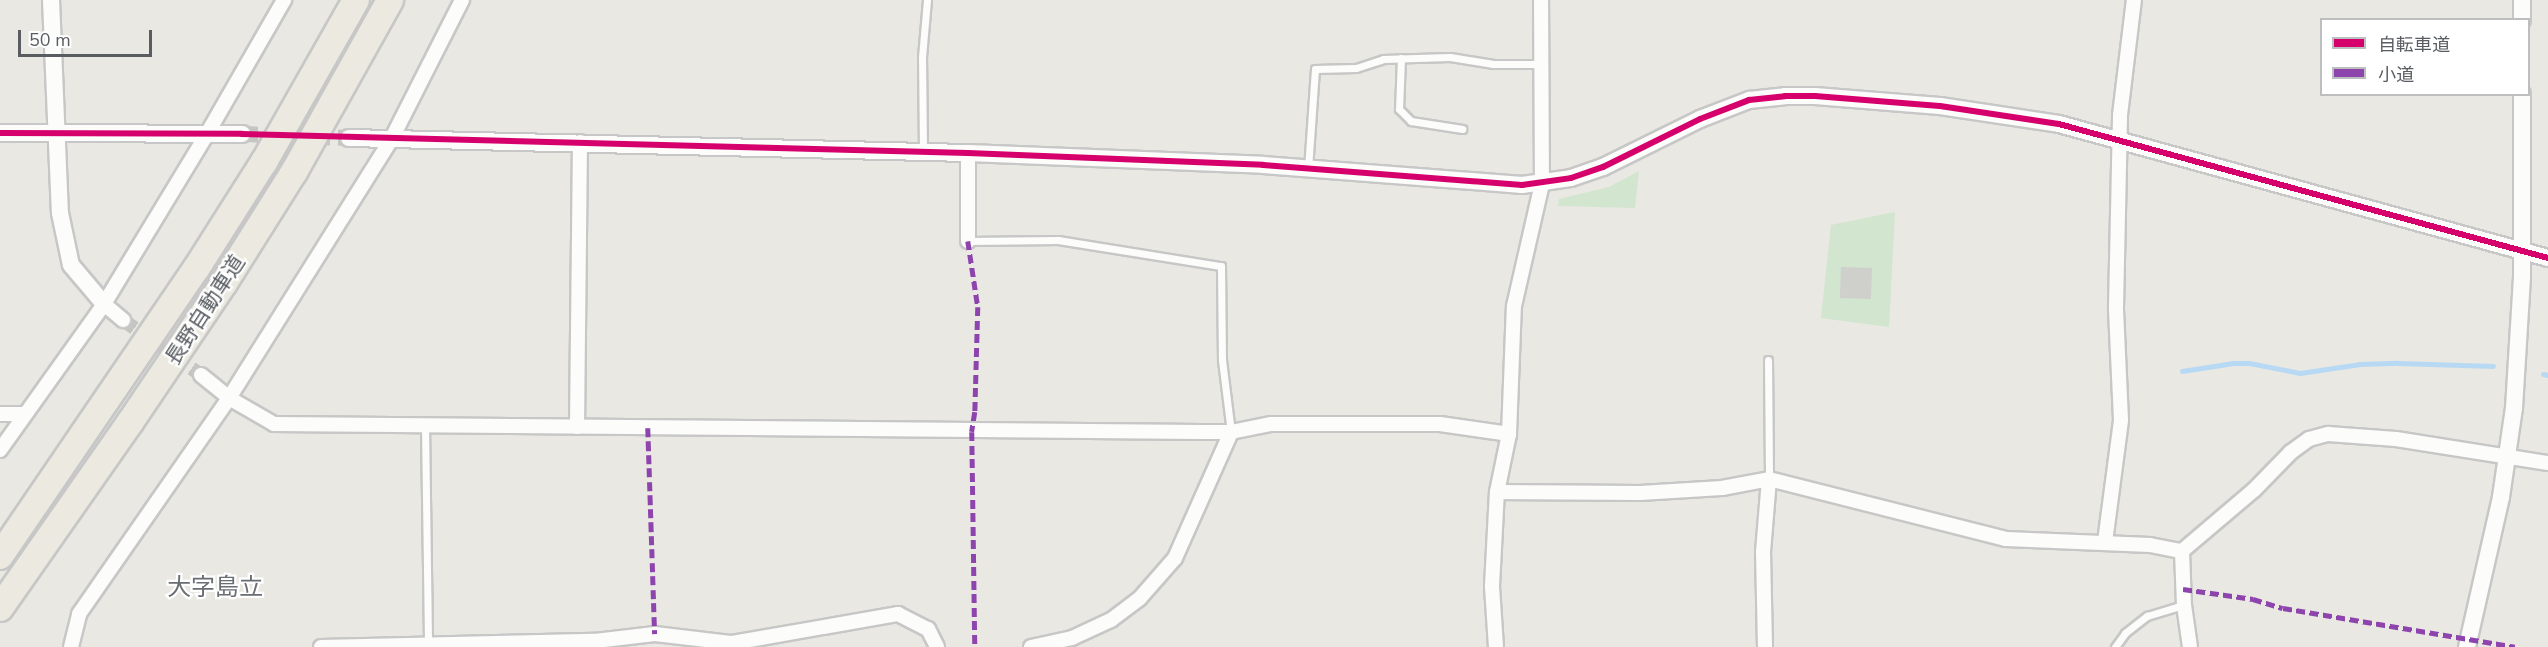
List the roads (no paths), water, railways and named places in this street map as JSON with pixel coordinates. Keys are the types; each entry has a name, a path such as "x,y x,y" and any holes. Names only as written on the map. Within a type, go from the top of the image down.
{"highway":[{"name":"長野自動車道","path":"0,555 196,269 264,162 356,0"},
{"name":"長野自動車道","path":"0,608 131,422 224,283 294,172 390,0"}],"street":[{"path":"51,0 60,213 71,265 104,304 123,320"},
{"path":"0,450 104,304 207,134 284,0"},
{"path":"71,647 79,614 229,398 391,140 462,0"},
{"path":"1496,647 1492,586 1497,492 1509,434 1514,306 1542,184 1541,0"},
{"path":"2105,542 2121,420 2116,308 2120,115 2134,0"},
{"path":"2522,0 2522,18"},
{"path":"349,138 968,153 1308,169 1522,185 1542,184 1603,167 1700,119 1749,100 1785,96 1940,106 2059,123 2548,258"},
{"path":"2467,647 2488,562 2508,457 2519,351 2522,96"},
{"path":"0,132 242,134"},
{"path":"577,427 580,142"},
{"path":"968,153 968,241"},
{"path":"201,375 229,398 274,424 1231,432 1271,424 1429,424 1509,434"},
{"path":"0,414 25,414"},
{"path":"1031,647 1072,638 1111,620 1140,598 1175,558 1231,432"},
{"path":"1497,492 1640,493 1722,488 1769,479 2006,539 2105,542 2182,551 2254,490 2291,452 2309,439 2328,434 2396,439 2548,463"},
{"path":"1765,647 1763,552 1769,479"},
{"path":"2182,551 2184,605 2190,647"},
{"path":"321,647 595,641 655,634 732,643 898,614 928,629 937,647"}],"lane":[{"path":"923,152 922,57 927,0"},
{"path":"1308,169 1315,69 1356,68 1383,59 1401,58 1450,57 1493,64 1541,64"},
{"path":"1401,58 1399,109 1411,122 1462,129"},
{"path":"968,241 1058,240 1221,266 1222,360 1231,432"},
{"path":"1768,360 1769,479"},
{"path":"425,425 428,644"},
{"path":"2115,647 2125,633 2147,616 2184,605"}],"waterway":[{"path":"2182,371 2233,363 2249,363 2300,373 2360,364 2493,366"},
{"path":"2543,374 2548,375"}],"tunnel":[{"path":"242,134 349,138"},
{"path":"123,320 201,375"}],"district":[{"name":"大字島立","path":"215,588"}]}
